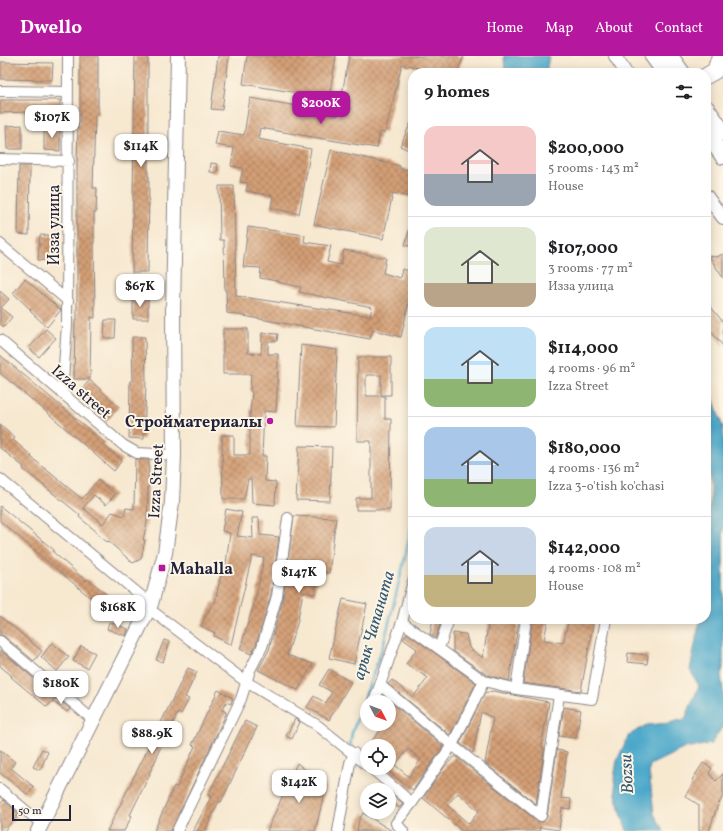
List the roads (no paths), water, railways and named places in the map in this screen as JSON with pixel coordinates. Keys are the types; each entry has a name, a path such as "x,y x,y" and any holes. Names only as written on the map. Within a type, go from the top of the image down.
{"highway":[{"path":"653,56 672,68"},
{"path":"670,56 676,68"},
{"path":"713,75 717,68 720,56"},
{"path":"711,115 723,132"},
{"path":"711,139 723,156"}],"main road":[{"name":"Izza Street","path":"40,828 150,606 162,568 168,537 172,502 174,455 173,311 178,56"}],"street":[{"name":"Изза улица","path":"62,393 68,301 68,56"},
{"path":"615,56 623,68"},
{"path":"720,56 723,64"},
{"path":"0,91 68,92"},
{"path":"0,159 69,161"},
{"path":"711,202 723,218"},
{"path":"0,244 68,301"},
{"name":"Izza street","path":"0,340 123,445 137,453 174,455"},
{"path":"0,480 150,606 246,681 317,725 360,758"},
{"path":"177,831 241,699 250,670 262,647 277,596 288,518"},
{"path":"376,695 402,622 408,600"},
{"path":"402,622 484,681 516,689 592,699 605,624"},
{"path":"439,648 447,624"},
{"path":"516,689 525,624"},
{"path":"0,641 93,720"},
{"path":"403,831 396,823 412,803 452,745 484,681"},
{"path":"380,685 541,816 559,694"},
{"path":"338,831 353,752"},
{"path":"379,775 412,803"},
{"path":"0,789 40,828"}],"water":[{"path":"504,56 549,56 547,68 505,68"},
{"name":"Bozsu","path":"711,391 723,428 723,667 721,675 723,692 723,726 711,744 685,748 650,765 649,771 654,814 664,831 627,831 617,801 614,779 617,760 629,735 647,725 669,723 685,719 699,686 690,670 699,624 711,624"}],"waterway":[{"name":"арык Чапаната","path":"350,748 352,733 383,646 408,543"}],"place":[{"name":"Стройматериалы","path":"270,421"},
{"name":"Mahalla","path":"162,568"}]}
